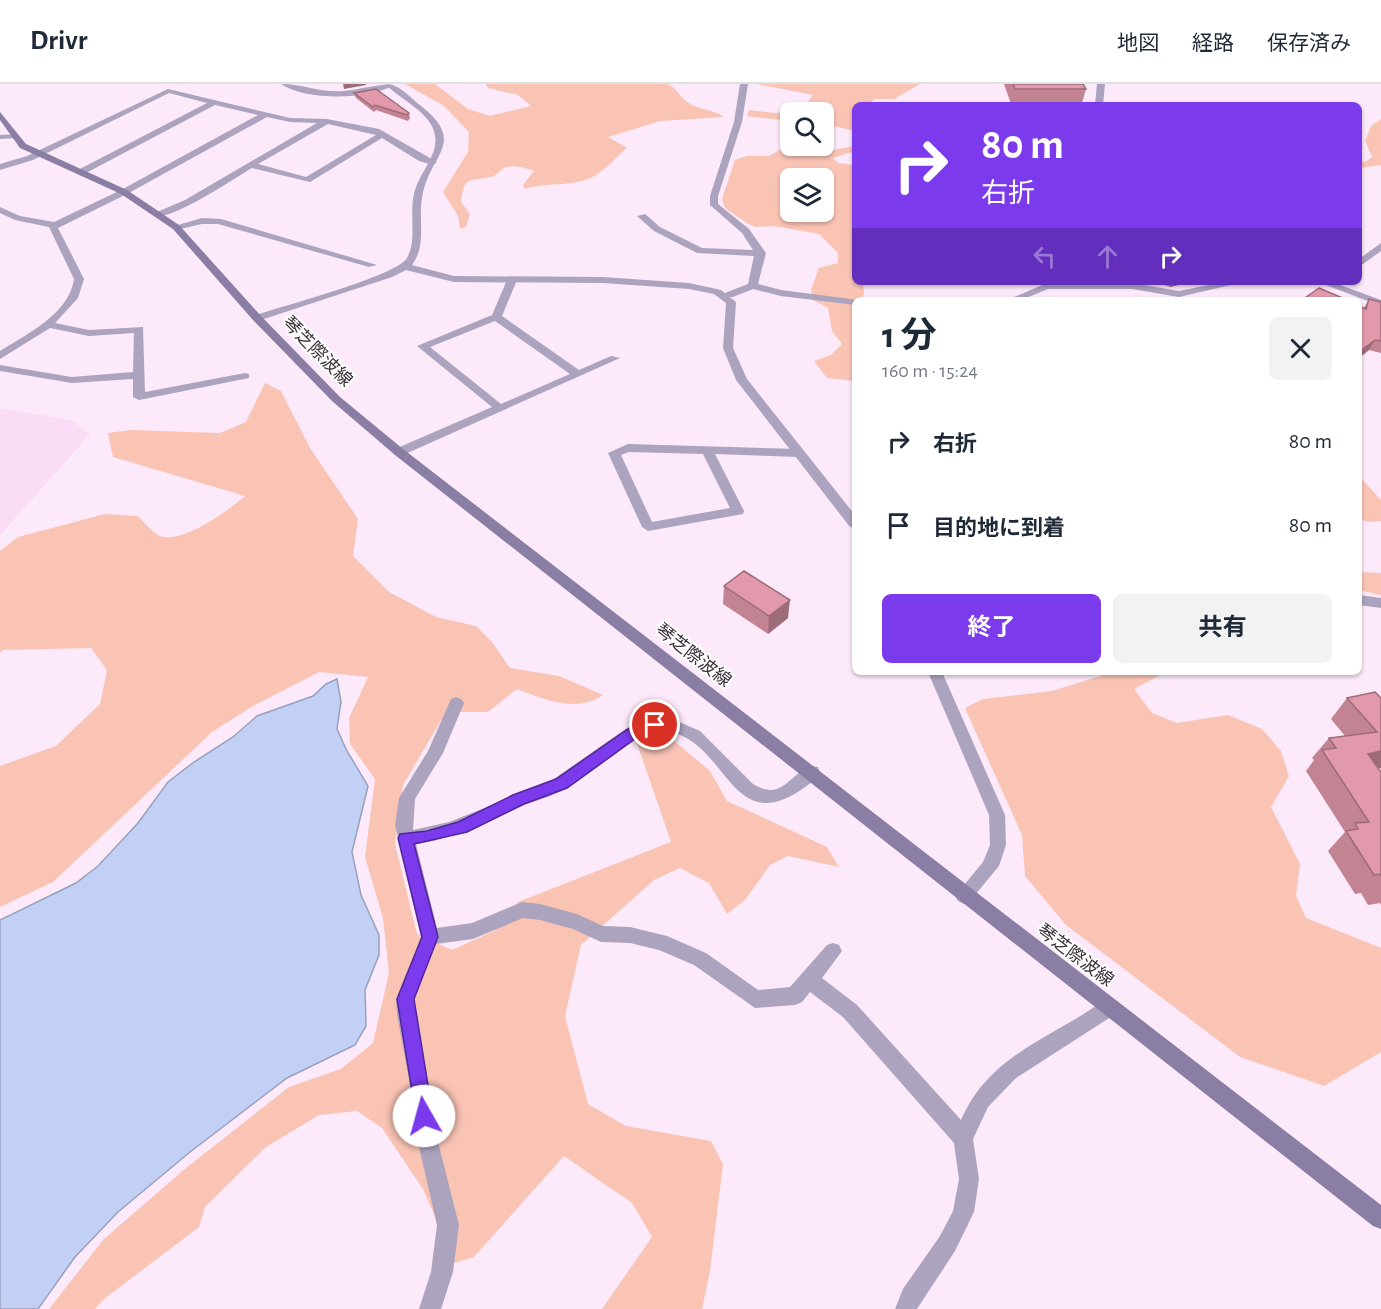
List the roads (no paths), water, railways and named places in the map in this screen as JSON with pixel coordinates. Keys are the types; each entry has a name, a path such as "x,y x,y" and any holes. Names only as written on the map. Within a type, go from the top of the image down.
{"main road":[{"name":"琴芝際波線","path":"0,114 7,136 38,154 124,192 176,226 257,318 336,399 399,452 812,772 964,896 1381,1218"}],"street":[{"path":"257,318 388,275 405,266 415,247 419,190 433,162 440,136 435,121 390,84 329,96 312,94 285,84"},
{"path":"744,84 738,122 714,196 714,205 756,241 760,252 760,266 752,286"},
{"path":"1099,102 1101,84"},
{"path":"0,167 38,154 168,91 264,115 290,120 327,121 383,134 422,159 433,162"},
{"path":"81,172 214,102"},
{"path":"0,210 18,218 55,225 124,192 264,115"},
{"path":"160,214 188,202 327,121"},
{"path":"251,165 307,180 383,134"},
{"path":"642,216 657,229 700,251 760,252"},
{"path":"176,226 202,221 218,221 372,265"},
{"path":"0,356 48,325 78,292 81,278 53,228 55,225"},
{"path":"1362,262 1380,249"},
{"path":"405,266 423,273 454,279 640,280 704,286 729,295 752,286 852,302"},
{"path":"498,407 422,346 496,316 513,280"},
{"path":"1018,297 1047,285 1132,286 1179,294 1224,285"},
{"path":"1340,285 1381,303"},
{"path":"729,295 731,302 727,335 732,360 742,380 852,520"},
{"path":"496,316 576,373"},
{"path":"48,325 89,333 139,329 137,375 139,397 245,376"},
{"path":"399,452 576,373 615,358"},
{"path":"0,368 72,380 137,375"},
{"path":"708,452 738,511 648,527 614,453 628,448 799,453"},
{"path":"1362,600 1381,603"},
{"path":"936,675 998,815 998,844 990,866 964,896"},
{"path":"430,1309 442,1272 448,1225 426,1134 405,999 430,937 403,825 407,798 435,753 456,703"},
{"path":"405,838 427,837 462,827 561,783 630,735 644,727 655,725 684,729 696,735 746,788 762,797 782,795 812,772"},
{"path":"430,937 473,931 522,910 540,912 577,922 601,934 630,935 660,942 700,959 755,999 795,996 833,951"},
{"path":"809,980 850,1011 963,1138 969,1162 970,1192 957,1230 906,1309"},
{"path":"963,1138 981,1100 1017,1065 1088,1025 1110,1007"}],"water":[{"path":"337,679 341,702 337,729 368,786 352,852 361,895 379,935 379,955 365,990 366,1026 355,1045 287,1078 190,1152 118,1212 75,1257 38,1309 0,1309 0,920 76,883 98,866 138,823 168,782 233,737 257,716 313,696 326,684"}]}
